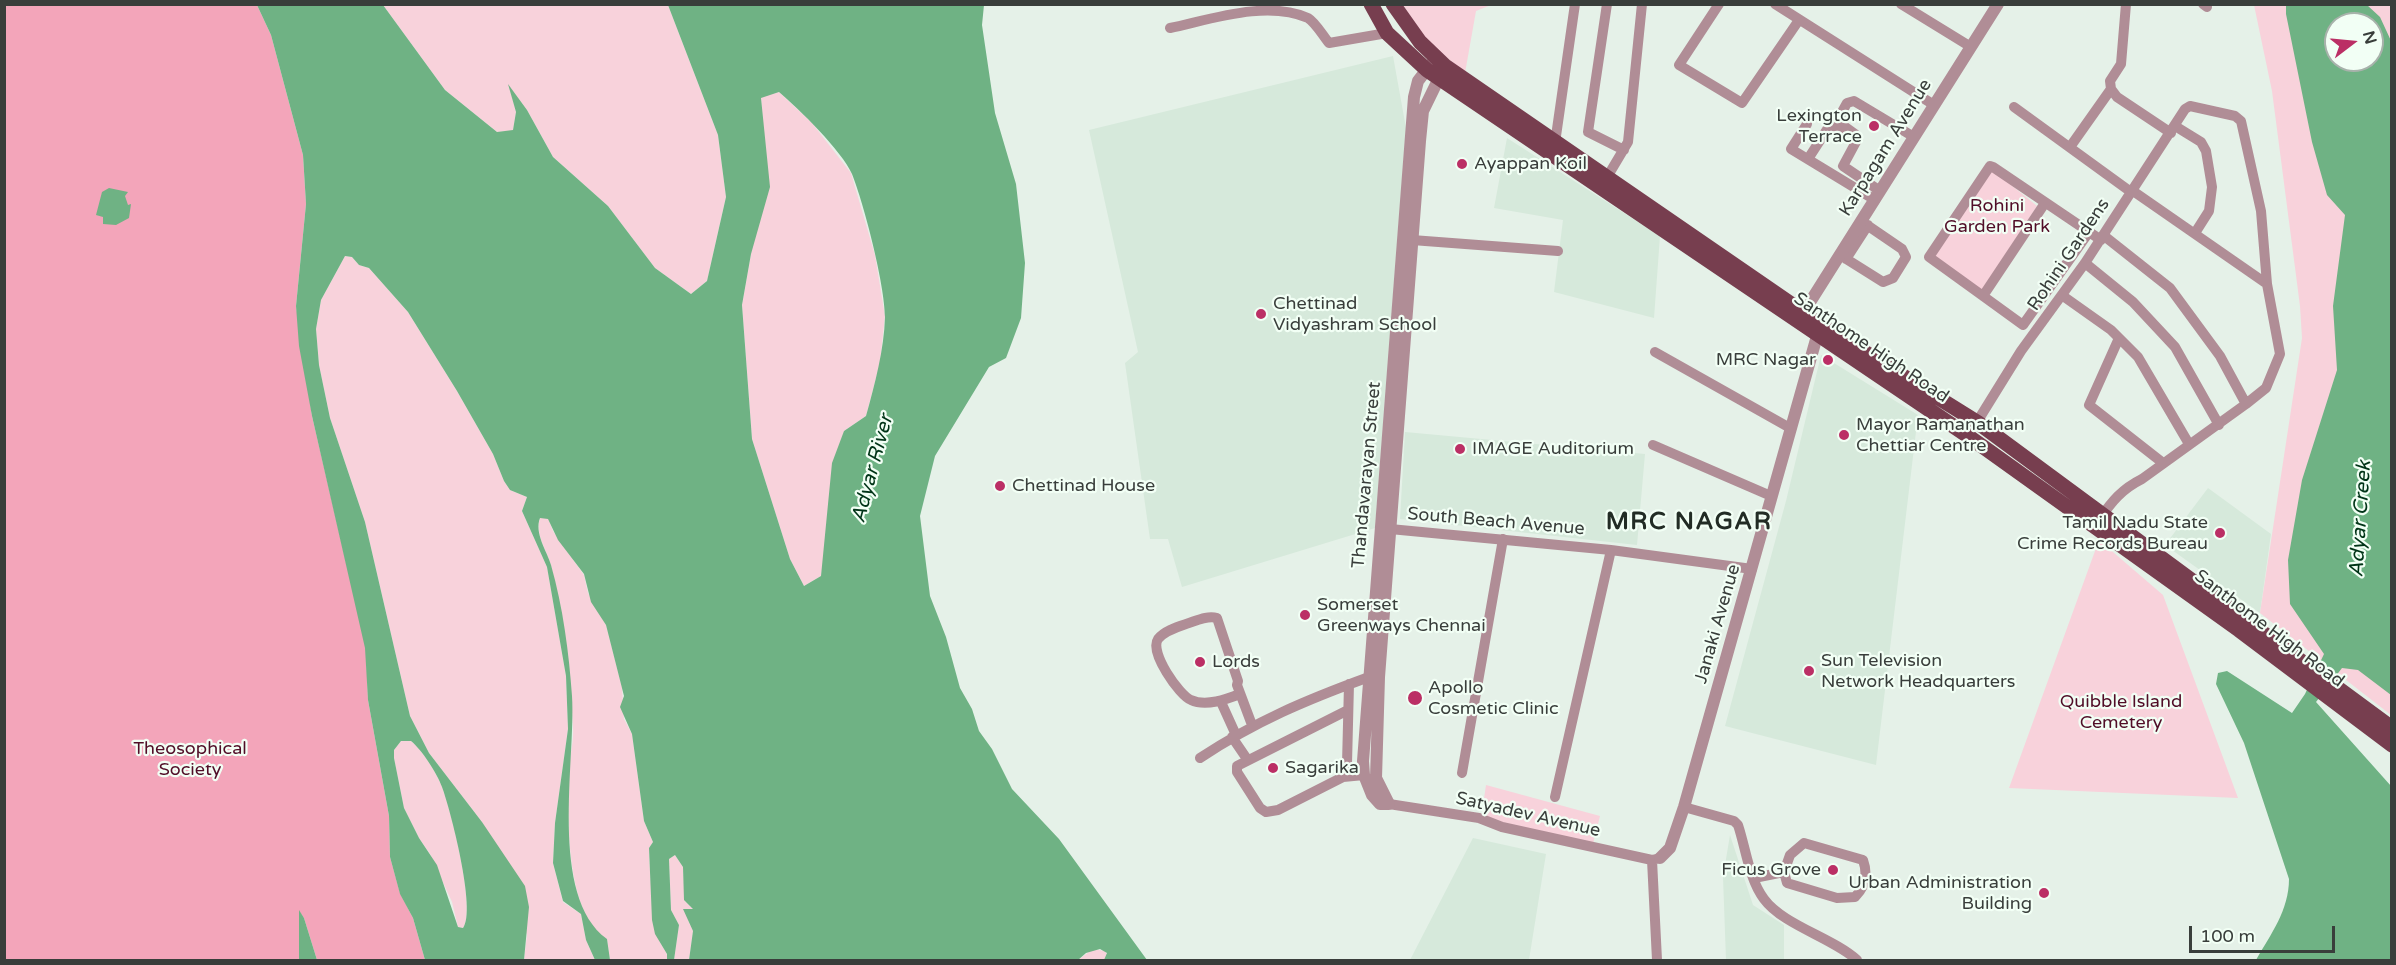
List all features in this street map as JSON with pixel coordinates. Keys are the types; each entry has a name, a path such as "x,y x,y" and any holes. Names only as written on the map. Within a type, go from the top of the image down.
{"main road":[{"path":"1371,4 1387,33 1437,68"},
{"path":"1393,4 1437,68"},
{"name":"Santhome High Road","path":"1437,68 1555,143 1968,436 2099,520"},
{"name":"Santhome High Road","path":"1437,68 1801,317"},
{"name":"Santhome High Road","path":"1820,331 1977,422 2099,520 2243,625 2391,728"},
{"name":"Santhome High Road","path":"2243,625 2391,745"}],"street":[{"path":"1555,143 1575,4"},
{"path":"1607,4 1588,132 1624,150"},
{"path":"1606,179 1628,142 1642,4"},
{"path":"1719,4 1679,65 1742,103 1798,20"},
{"path":"1775,4 1934,105"},
{"path":"1901,4 1971,47"},
{"name":"Karpagam Avenue","path":"1801,317 1865,223 1877,195 1998,4"},
{"path":"2126,4 2121,64 2110,81 2111,89 2117,97 2201,142 2206,151 2212,187 2209,211 2195,233"},
{"path":"1170,28 1265,8 1285,10 1310,19 1329,43 1387,33"},
{"name":"Thandavarayan Street","path":"1399,355 1423,111 1437,68"},
{"name":"Thandavarayan Street","path":"1364,775 1374,677 1399,355 1414,97 1418,81 1437,68"},
{"path":"2070,147 2111,89"},
{"path":"1877,195 1843,166 1857,140 1855,134 1838,121 1846,103 1854,101 1914,137"},
{"name":"Rohini Gardens","path":"1977,422 2021,351 2085,263 2187,106 2235,116 2241,121 2261,211 2267,284"},
{"path":"2014,107 2132,192 2267,284 2280,354 2266,388 2219,425 2142,479 2125,488 2112,500 2099,520"},
{"path":"1807,124 1791,149 1830,173 1877,195"},
{"path":"1808,159 1828,128 1834,126 1850,135 1852,141 1830,173"},
{"path":"2089,232 2024,325 1930,258 1929,254 1990,166 2089,232 2102,237 2170,288 2220,357 2246,404"},
{"path":"1983,296 2045,203"},
{"path":"1843,257 1884,282 1893,278 1906,257 1902,249 1865,223"},
{"path":"1412,240 1558,251"},
{"path":"2085,263 2133,302 2175,347 2219,425"},
{"path":"2062,296 2119,338 2138,357 2189,444"},
{"name":"Janaki Avenue","path":"1656,859 1670,848 1684,807 1790,428 1820,331"},
{"path":"2119,338 2089,405 2163,463"},
{"path":"1655,352 1790,428"},
{"path":"1653,444 1771,496"},
{"name":"South Beach Avenue","path":"1385,532 1503,539 1611,550 1752,569"},
{"path":"1462,773 1503,539"},
{"path":"1555,797 1611,550"},
{"path":"1240,694 1221,702 1192,701 1181,692 1161,664 1155,649 1158,639 1172,629 1209,617 1217,618 1252,725"},
{"path":"1200,758 1252,725 1349,684 1374,677"},
{"name":"Thandavarayan Street","path":"1374,677 1376,778 1389,804"},
{"path":"1343,777 1347,764 1349,684"},
{"path":"1221,702 1234,736 1247,759"},
{"path":"1348,710 1247,759 1237,766 1237,772 1260,808 1266,812 1278,810 1343,777 1364,775 1372,795 1380,804 1389,804"},
{"name":"Satyadev Avenue","path":"1389,804 1479,818 1502,826 1656,859"},
{"path":"1684,807 1734,821 1738,825 1754,878 1764,900 1857,960"},
{"path":"1804,843 1863,860 1867,871 1863,889 1855,897 1837,898 1787,883 1784,872 1790,855 1804,843"},
{"path":"1656,859 1657,960"},
{"path":"1754,878 1784,872"}],"shaded area":[{"name":"Chettinad Vidyashram School","path":"1393,56 1406,128 1375,528 1182,587 1168,539 1150,539 1125,363 1138,352 1089,130"},
{"path":"1507,138 1660,236 1654,318 1554,292 1563,220 1494,208"},
{"path":"1821,355 1918,415 1876,765 1725,726 1786,501"},
{"path":"1405,432 1645,454 1637,545 1400,519"},
{"path":"2208,488 2271,534 2260,613 2165,545"},
{"path":"1730,835 1753,905 1784,925 1784,960 1726,960 1723,877"},
{"path":"1473,838 1546,854 1529,960 1410,960"}],"green space":[{"name":"Theosophical Society","path":"5,5 257,5 271,35 303,155 306,204 296,306 312,416 366,648 368,700 389,816 390,857 400,893 413,918 425,960 317,960 304,918 299,911 299,960 5,960"},
{"path":"383,5 668,5 718,135 726,197 707,281 691,294 655,268 608,206 553,157 527,110 509,86 516,112 513,131 497,132 445,90"},
{"path":"1403,5 1491,5 1476,11 1465,73 1428,42"},
{"path":"2254,5 2391,5 2391,715 2260,613 2302,338 2300,306 2272,91"},
{"path":"779,92 812,123 851,173 875,255 885,316 880,363 866,416 844,431 821,576 804,586 790,559 752,439 742,305 751,254 763,123 761,97"},
{"name":"Rohini Garden Park","path":"1989,167 2037,206 1982,294 1931,254"},
{"path":"345,256 352,257 359,265 369,268 408,312 493,454 504,481 510,490 527,497 522,511 547,567 566,676 568,729 555,823 553,863 563,902 581,914 586,940 595,960 524,960 527,935 482,822 429,753 410,716 365,522 330,418 319,365 316,329 321,300"},
{"path":"540,518 548,518 553,531 584,575 588,593 606,625 622,687 624,719 632,734 644,821 653,842 649,848 652,897 658,936 667,960 610,960 607,939 593,927 583,909 576,886 568,809 573,732 570,687 556,590 539,531"},
{"name":"Quibble Island Cemetery","path":"2099,540 2163,595 2238,798 2009,788"},
{"path":"401,741 411,741 420,750 440,782 444,794 465,880 467,901 463,928 458,927 452,902 430,854 404,808 394,758 394,750"},
{"path":"1486,785 1600,816 1593,844 1481,819"},
{"path":"675,855 683,867 685,901 693,909 688,920 693,931 689,960 674,960 679,925 671,910 669,859"},
{"path":"1093,949 1105,951 1108,956 1104,960 1078,960"}],"water":[{"name":"Adyar River","path":"257,5 383,5 445,90 497,132 513,130 516,112 508,84 527,110 553,157 608,206 655,268 691,294 707,281 726,197 718,135 668,5 984,5 982,25 995,113 1016,184 1025,263 1021,318 1006,358 989,367 935,456 920,516 930,596 946,637 960,688 972,709 979,731 992,749 1012,789 1059,839 1147,960 1104,960 1107,953 1100,949 1086,953 1078,960 689,960 693,931 683,909 693,909 684,900 683,867 675,855 669,859 671,910 679,925 674,960 667,960 667,954 655,934 652,920 649,848 653,842 644,821 632,734 620,707 624,696 606,625 591,602 584,574 558,540 548,519 540,518 540,536 551,565 562,614 571,680 569,826 571,860 577,892 589,919 607,939 610,960 595,960 586,940 581,914 563,901 553,863 555,823 568,729 566,676 547,567 522,511 527,497 510,490 504,481 493,454 408,312 369,268 359,265 352,257 345,256 321,300 316,329 319,365 330,418 365,522 410,716 429,753 482,822 525,886 529,907 524,960 425,960 413,918 400,894 390,857 389,816 368,700 365,648 312,416 299,346 296,306 306,204 303,155 271,35","holes":["779,92 830,142 852,174 873,245 882,285 885,317 881,354 866,416 844,431 832,463 821,576 804,586 790,559 752,439 742,305 751,254 770,187 761,98","401,741 411,741 420,750 442,787 456,836 465,881 467,902 463,928 458,927 437,865 419,838 404,808 394,758 394,750"]},
{"name":"Adyar Creek","path":"2286,5 2367,5 2375,12 2324,12 2324,72 2384,72 2384,26 2392,43 2391,695 2358,670 2342,668 2316,702 2391,786 2391,960 2256,960 2283,911 2289,879 2244,743 2216,684 2218,673 2227,671 2292,713 2305,694 2324,654 2290,604 2288,560 2302,480 2337,370 2333,306 2345,215 2327,195 2312,142"},
{"path":"109,188 128,192 125,196 128,205 131,204 129,218 116,225 103,224 103,217 96,215 102,192"},
{"path":"299,910 304,918 317,960 299,960"}],"place":[{"name":"Lexington Terrace","path":"1874,126"},
{"name":"Ayappan Koil","path":"1462,164"},
{"name":"Chettinad Vidyashram School","path":"1261,314"},
{"name":"MRC Nagar","path":"1828,360"},
{"name":"Mayor Ramanathan Chettiar Centre","path":"1844,435"},
{"name":"IMAGE Auditorium","path":"1460,449"},
{"name":"Chettinad House","path":"1000,486"},
{"name":"Tamil Nadu State Crime Records Bureau","path":"2220,533"},
{"name":"Somerset Greenways Chennai","path":"1305,615"},
{"name":"Lords","path":"1200,662"},
{"name":"Sun Television Network Headquarters","path":"1809,671"},
{"name":"Apollo Cosmetic Clinic","path":"1415,698"},
{"name":"Sagarika","path":"1273,768"},
{"name":"Ficus Grove","path":"1833,870"},
{"name":"Urban Administration Building","path":"2044,893"}],"district":[{"name":"MRC NAGAR","path":"1689,523"}]}
